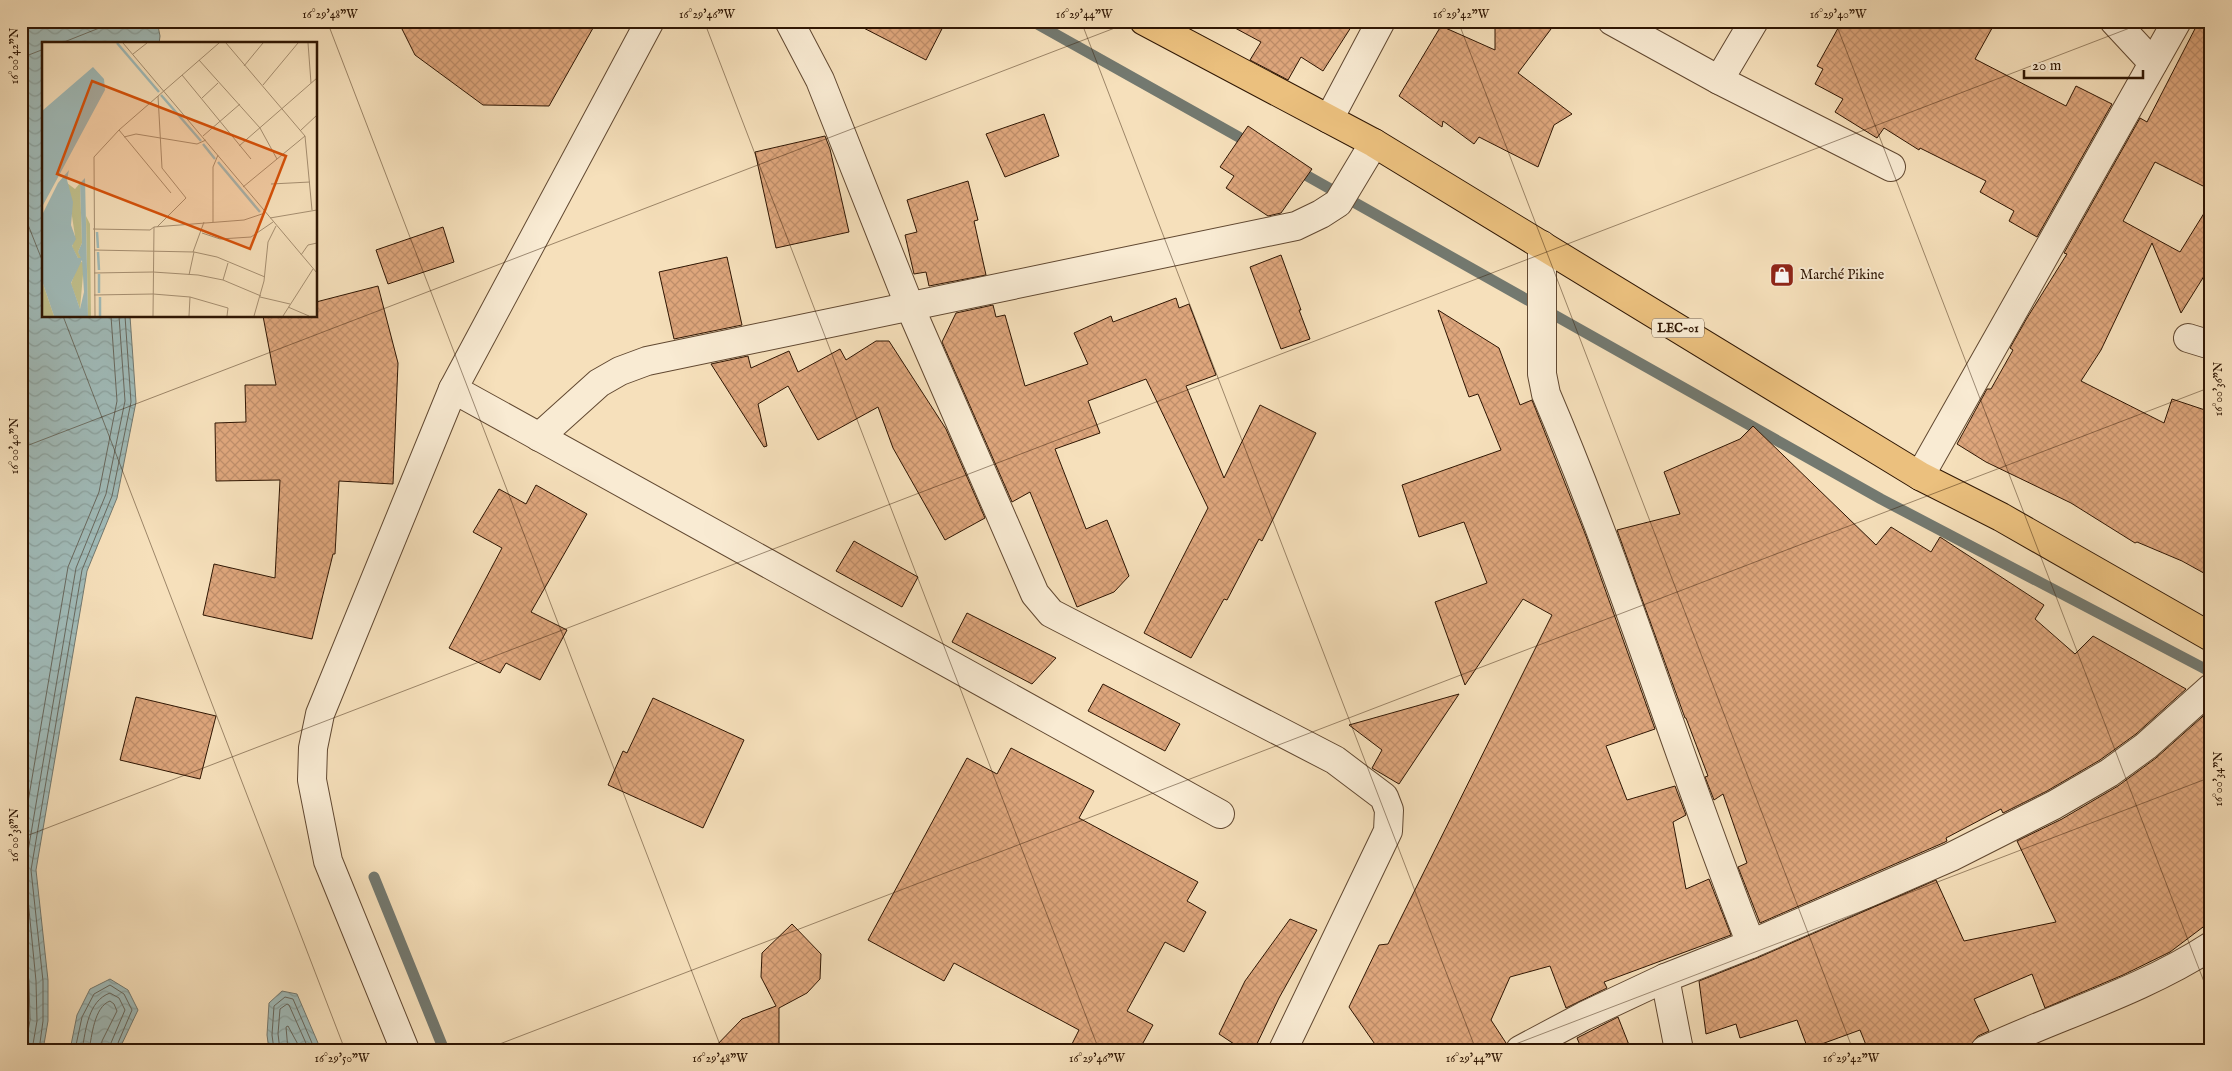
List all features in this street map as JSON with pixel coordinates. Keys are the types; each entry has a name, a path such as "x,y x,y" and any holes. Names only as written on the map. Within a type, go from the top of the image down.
{"highway":[{"name":"LEC-01","path":"1144,21 1374,143 1920,476 2001,517 2211,637"}],"street":[{"path":"405,1050 328,861 312,780 313,748 320,714 453,389 650,21"},
{"path":"789,21 820,80 910,307 1035,594 1051,612 1335,760 1384,797 1389,810 1388,831 1283,1050"},
{"path":"1329,119 1381,21"},
{"path":"1612,21 1719,80 1891,167"},
{"path":"1719,80 1754,21"},
{"path":"2114,21 2153,63"},
{"path":"1920,476 2177,21"},
{"path":"540,437 599,383 620,371 647,361 1296,226 1338,203 1374,143"},
{"path":"1542,245 1542,374 1546,394 1630,613 1701,816 1751,944"},
{"path":"453,389 1220,814"},
{"path":"1520,1050 1584,1016 1665,978 1751,944 1951,857 2054,805 2109,773 2146,746 2211,688"},
{"path":"1985,1050 2030,1029 2148,981 2211,946"},
{"path":"1665,978 1679,1050"}],"water":[{"path":"21,21 157,21 159,42 42,42 42,318 130,318 136,402 117,498 87,571 36,870 48,980 48,1021 43,1050 21,1050"},
{"path":"110,979 128,990 138,1010 119,1050 70,1050 77,1015 90,989"},
{"path":"282,991 297,994 321,1050 269,1050 267,1035 269,1003"}],"building":[{"path":"398,21 597,21 549,106 483,105 415,55"},
{"path":"850,21 946,21 926,60"},
{"path":"1222,21 1355,21 1323,71 1301,57 1288,80 1250,60 1261,42"},
{"path":"1495,21 1557,21 1518,73 1572,114 1554,125 1538,167 1479,137 1474,144 1443,121 1442,127 1399,96 1441,26 1495,50"},
{"path":"1842,21 1996,21 1975,59 2066,106 2076,86 2112,104 2037,237 2009,221 2014,211 1980,192 1986,181 1920,148 1919,150 1884,128 1877,138 1835,112 1843,99 1815,84 1823,69 1817,66"},
{"path":"2199,21 2211,21 2211,190 2155,162 2123,221 2180,252 2211,202 2211,265 2181,313 2152,243 2101,350 2081,381 2164,423 2172,399 2211,412 2211,577 2182,561 2137,542 2135,543 2071,503 1986,462 1957,444 1987,389 1991,389 2013,350 2010,348 2027,318 2067,254 2064,253 2140,118 2147,122"},
{"path":"1044,114 1059,156 1005,177 986,134"},
{"path":"1248,126 1312,169 1281,213 1268,216 1226,188 1234,176 1220,167"},
{"path":"825,136 830,149 849,232 776,248 755,152"},
{"path":"968,181 978,220 974,221 986,275 929,286 926,272 914,274 905,235 917,232 907,200"},
{"path":"443,227 454,262 388,284 376,250"},
{"path":"1281,255 1310,339 1281,349 1250,267"},
{"path":"727,257 742,325 674,339 659,272"},
{"path":"378,286 398,363 393,484 339,481 335,554 333,554 312,639 203,615 214,564 275,578 280,480 216,481 215,423 246,422 245,385 276,385 263,318 318,318 318,301"},
{"path":"1176,298 1179,308 1189,304 1216,375 1186,386 1224,478 1260,405 1316,433 1262,541 1259,539 1227,600 1224,599 1191,658 1144,633 1208,508 1146,379 1088,401 1100,433 1055,449 1086,529 1107,520 1129,576 1114,592 1077,607 1030,492 1012,502 942,342 956,313 993,305 996,317 1005,315 1025,386 1088,364 1074,333 1111,316 1113,322"},
{"path":"1438,310 1499,348 1520,405 1532,400 1586,536 1655,729 1606,746 1627,800 1675,786 1686,815 1673,822 1686,889 1709,879 1731,935 1604,982 1607,988 1566,1008 1550,966 1510,977 1491,1020 1506,1043 1504,1050 1379,1050 1349,1007 1379,945 1388,944 1552,615 1523,599 1465,685 1435,602 1487,583 1464,522 1419,537 1402,485 1501,450 1478,394 1469,397"},
{"path":"876,341 889,341 946,429 985,518 945,540 893,448 878,407 818,440 788,386 758,404 767,446 764,447 711,364 748,356 751,368 789,351 798,372 840,349 846,360"},
{"path":"1753,426 1876,545 1891,527 1931,552 1940,537 2044,605 2035,619 2075,654 2093,636 2186,689 2136,734 2100,760 2047,791 2003,813 2001,809 1946,838 1947,841 1943,843 1760,923 1738,867 1747,863 1723,794 1714,800 1705,777 1708,776 1617,530 1680,514 1664,472 1740,439"},
{"path":"536,485 587,514 531,612 567,630 540,680 506,663 500,673 449,648 502,548 473,532 499,489 526,504"},
{"path":"854,541 918,577 902,607 836,571"},
{"path":"967,613 1056,658 1032,684 952,642"},
{"path":"1103,684 1180,724 1165,751 1088,711"},
{"path":"1459,694 1399,784 1372,768 1382,750 1349,725"},
{"path":"136,697 216,716 200,779 120,760"},
{"path":"653,698 744,740 703,828 608,785 623,751 627,753"},
{"path":"2211,709 2211,921 2170,952 2123,975 2045,1008 2032,974 1974,999 1989,1031 1978,1036 1971,1045 1955,1050 1868,1050 1860,1030 1808,1049 1797,1020 1740,1038 1736,1024 1706,1034 1699,981 1757,958 1936,880 1964,941 2056,922 2017,841 2062,819 2118,786 2156,758"},
{"path":"1011,748 1094,791 1079,818 1198,882 1187,901 1206,912 1184,952 1165,942 1127,1011 1153,1025 1139,1050 1069,1050 1079,1030 954,963 944,981 868,940 967,758 997,774"},
{"path":"1290,919 1317,930 1279,998 1254,1050 1243,1050 1219,1034 1245,981"},
{"path":"792,924 821,954 820,979 807,993 779,1008 779,1050 712,1050 742,1019 776,1006 761,977 762,953"},
{"path":"1618,1017 1631,1050 1582,1050 1577,1038"}],"waterway":[{"path":"1032,21 1253,145"},
{"path":"1295,169 1881,499 2211,672"},
{"path":"374,877 444,1050"}],"place":[{"name":"Marché Pikine","path":"1782,275"}]}
